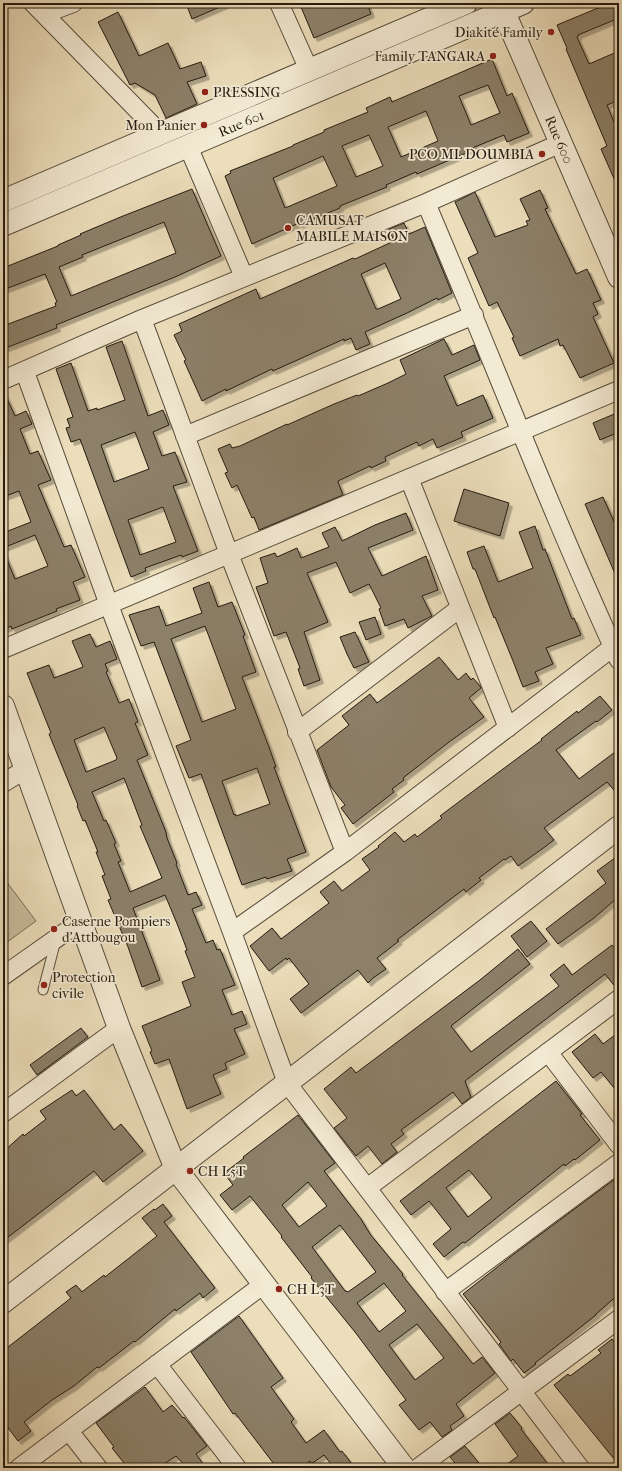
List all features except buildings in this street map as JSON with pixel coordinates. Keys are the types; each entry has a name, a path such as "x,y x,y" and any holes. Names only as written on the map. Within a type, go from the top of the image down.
{"street":[{"path":"38,9 73,3"},
{"path":"280,3 309,70"},
{"name":"Rue 601","path":"3,201 466,3"},
{"name":"Rue 601","path":"3,225 509,6"},
{"name":"Rue 600","path":"509,6 561,143 619,277"},
{"path":"38,9 161,134"},
{"path":"3,380 25,372 142,319 426,203 561,143"},
{"path":"188,146 244,277"},
{"path":"232,932 344,852 508,728 616,654 520,432 474,315 426,203"},
{"path":"185,436 474,315"},
{"path":"142,319 229,554 344,852"},
{"path":"25,372 109,605 287,1083 580,1468"},
{"path":"3,649 619,390"},
{"path":"410,478 508,728"},
{"path":"298,732 460,608"},
{"path":"3,706 119,1028 176,1169 404,1468"},
{"path":"3,783 26,769"},
{"path":"3,1302 619,827"},
{"path":"3,976 81,921"},
{"path":"367,1188 619,999"},
{"path":"3,1113 119,1028"},
{"path":"548,1052 619,1145"},
{"path":"445,1292 619,1163"},
{"path":"19,1468 264,1284"},
{"path":"418,1468 619,1319"},
{"path":"157,1364 237,1468"},
{"path":"69,1431 98,1468"}],"lane":[{"path":"43,990 56,939"}],"shaded area":[{"path":"3,877 36,921 3,945"}],"place":[{"name":"Diakité Family","path":"551,32"},
{"name":"Family TANGARA","path":"493,56"},
{"name":"PRESSING","path":"205,92"},
{"name":"Mon Panier","path":"204,125"},
{"name":"PCO ML DOUMBIA","path":"542,154"},
{"name":"CAMUSAT MABILE MAISON","path":"288,228"},
{"name":"Caserne Pompiers d'Attbougou","path":"54,929"},
{"name":"Protection civile","path":"44,985"},
{"name":"CH L5T","path":"190,1171"},
{"name":"CH L3T","path":"279,1289"}]}
